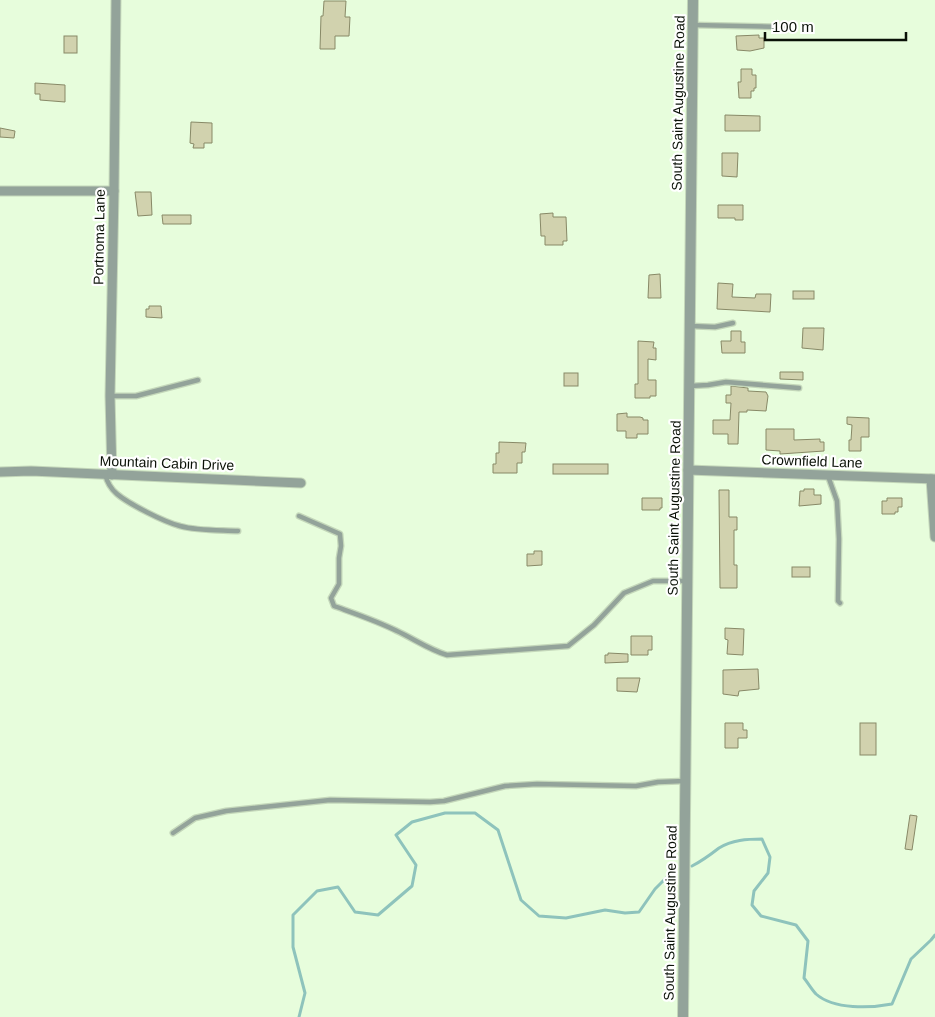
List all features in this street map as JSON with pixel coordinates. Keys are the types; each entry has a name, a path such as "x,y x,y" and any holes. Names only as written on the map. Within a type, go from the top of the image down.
{"street":[{"name":"Portnoma Lane","path":"108,475 116,0"},
{"name":"South Saint Augustine Road","path":"683,1017 693,0"},
{"path":"0,191 114,191"},
{"name":"Crownfield Lane","path":"688,470 933,479"},
{"name":"Mountain Cabin Drive","path":"0,472 31,471 301,483"},
{"path":"933,479 935,537"}],"lane":[{"path":"693,26 782,27"},
{"path":"690,326 715,326 733,323"},
{"path":"110,396 136,396 198,380"},
{"path":"689,386 726,382 799,388"},
{"path":"108,475 106,481 116,494 162,520 198,530 238,531"},
{"path":"827,475 837,501 839,539 838,601 840,603"},
{"path":"299,516 340,534 339,584 331,598 334,606 380,622 414,638 435,651 448,655 568,646 594,625 624,593 653,581 687,581"},
{"path":"174,833 195,818 226,811 330,800 430,802 444,801 505,786 537,784 636,786 685,780"}],"building":[{"path":"324,1 346,1 345,17 350,17 349,36 335,36 335,49 320,49 321,16 323,16"},
{"path":"759,35 759,38 764,38 764,48 750,51 737,50 736,36"},
{"path":"64,36 77,36 77,53 64,53"},
{"path":"741,69 752,69 752,75 756,75 756,88 754,88 754,91 751,91 751,98 739,98 738,82 741,82"},
{"path":"35,83 65,85 65,102 40,100 40,94 35,94"},
{"path":"725,115 760,116 760,131 725,131"},
{"path":"191,122 212,123 212,143 204,143 204,148 193,148 194,144 190,143"},
{"path":"0,128 15,131 14,138 0,137"},
{"path":"722,153 738,153 737,177 722,176"},
{"path":"135,192 151,192 152,215 138,216"},
{"path":"718,205 743,205 743,220 718,218"},
{"path":"553,213 553,217 566,217 567,241 563,241 563,245 545,245 545,236 541,236 540,214"},
{"path":"162,215 191,215 191,224 163,224"},
{"path":"660,274 661,298 648,298 649,275"},
{"path":"718,283 733,284 732,297 755,298 756,294 771,294 770,312 717,309"},
{"path":"793,291 814,291 814,299 793,299"},
{"path":"149,306 161,306 162,318 146,317 146,309 149,309"},
{"path":"803,328 824,328 823,350 802,348"},
{"path":"731,331 741,331 741,342 745,342 745,353 722,353 721,341 731,341"},
{"path":"638,341 654,342 653,348 656,348 656,360 648,359 648,380 656,380 656,396 650,396 650,398 635,398 635,384 638,384"},
{"path":"780,372 803,372 803,380 780,379"},
{"path":"564,373 578,373 578,386 564,386"},
{"path":"731,386 748,388 748,391 766,392 768,396 766,411 747,410 747,412 739,412 738,444 728,444 728,434 713,434 713,420 730,420 731,403 726,403 726,395 731,395"},
{"path":"627,413 627,417 640,417 643,420 648,420 648,434 637,434 637,438 626,438 626,431 617,431 617,414"},
{"path":"847,417 869,418 869,437 861,437 861,451 849,451 852,425 847,424"},
{"path":"766,429 794,429 794,440 820,439 820,442 824,442 824,451 780,454 780,451 766,450"},
{"path":"499,442 526,443 525,452 522,452 522,463 517,463 517,473 493,473 493,464 496,464 496,453 499,453"},
{"path":"553,464 608,464 608,474 553,474"},
{"path":"804,489 814,489 814,495 821,495 821,504 799,506 800,491 804,491"},
{"path":"719,490 729,490 729,517 737,517 737,530 734,530 734,565 737,565 737,588 720,588"},
{"path":"642,498 662,498 662,508 660,510 642,510"},
{"path":"887,498 902,498 902,507 898,507 898,512 895,512 895,514 882,514 882,501 887,501"},
{"path":"534,551 542,551 542,565 527,566 527,554 534,554"},
{"path":"792,567 810,567 810,577 792,577"},
{"path":"725,628 744,629 743,655 727,654 728,640 725,639"},
{"path":"631,636 652,636 652,650 648,650 648,655 631,655"},
{"path":"608,653 628,654 628,662 605,663 605,655 608,655"},
{"path":"758,669 759,689 739,691 738,696 723,694 723,670"},
{"path":"617,678 640,678 637,692 617,691"},
{"path":"725,723 743,723 743,730 747,730 747,738 738,738 738,748 725,748"},
{"path":"860,723 876,723 876,755 860,755"},
{"path":"910,815 917,816 912,850 905,849"}],"waterway":[{"path":"299,1017 305,993 293,947 293,915 317,891 338,887 355,912 378,915 412,886 416,865 396,835 412,822 445,813 475,813 498,830 521,900 539,916 566,918 605,910 625,913 639,912 655,889 666,878"},
{"path":"692,866 729,843 762,839 770,857 768,873 754,891 752,905 761,916 796,925 808,941 804,978 816,994 833,1003 863,1007 892,1004 911,959 935,935"}]}
